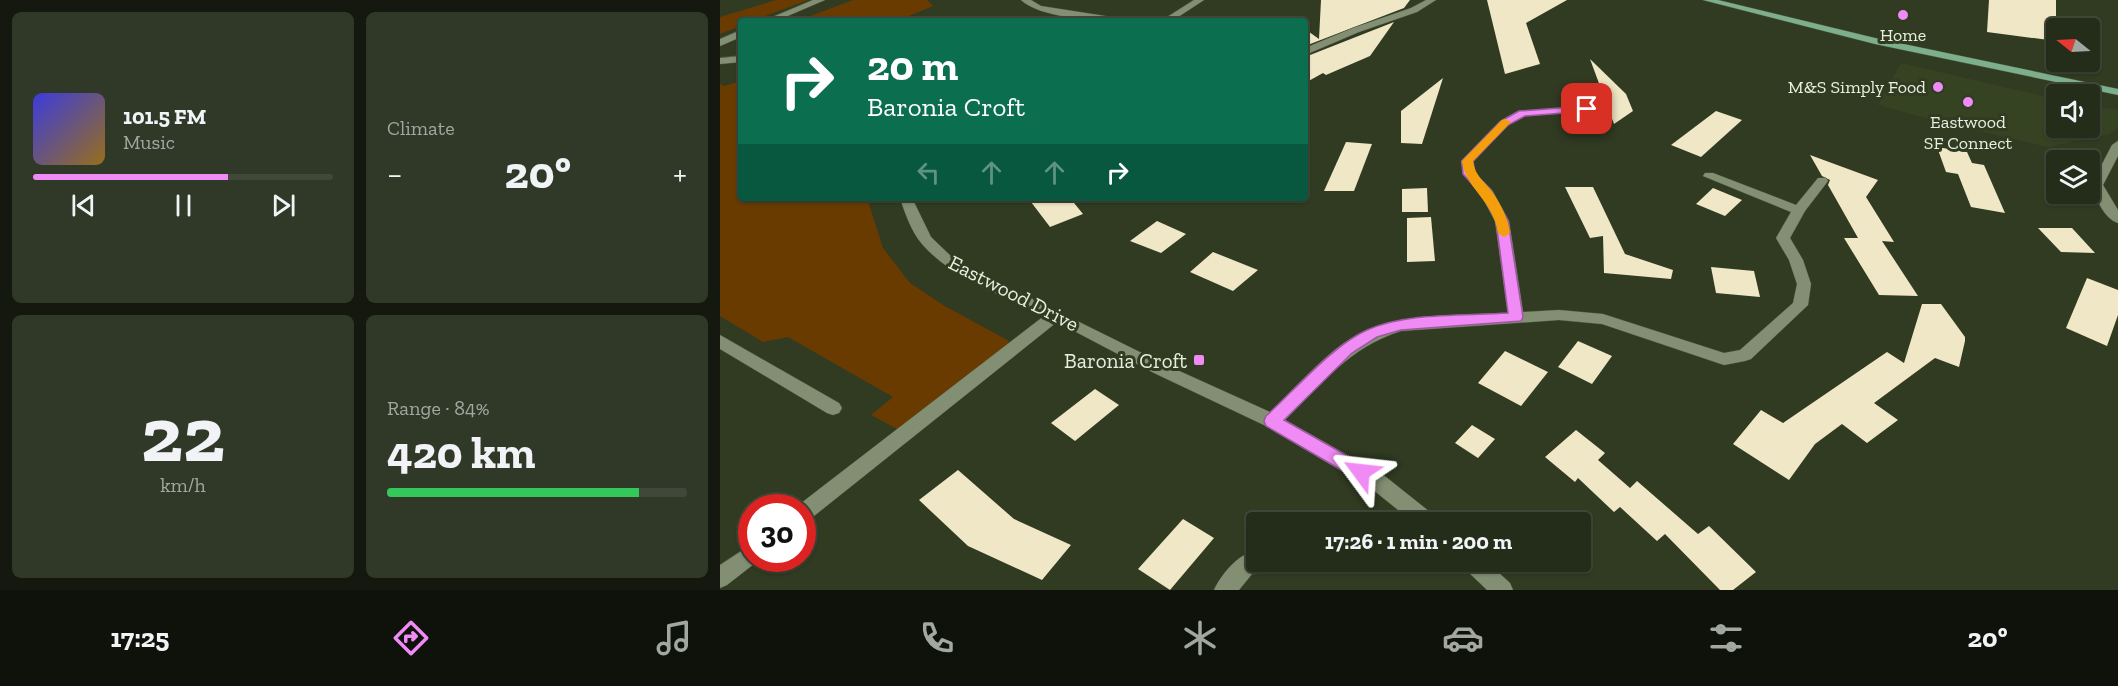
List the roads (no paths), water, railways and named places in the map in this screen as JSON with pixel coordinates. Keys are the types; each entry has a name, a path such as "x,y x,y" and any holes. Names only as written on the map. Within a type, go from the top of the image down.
{"main road":[{"path":"1707,0 1875,41 2118,92"}],"street":[{"path":"776,18 821,0"},
{"path":"1024,0 1038,8 1100,18"},
{"path":"1171,18 1200,0"},
{"path":"1308,51 1356,30 1414,10 1432,0"},
{"path":"721,52 738,36"},
{"path":"721,52 738,56"},
{"path":"1516,317 1502,221 1487,193 1469,174 1467,161 1504,123 1522,113 1587,109"},
{"path":"2118,145 2097,185 2104,201 2118,219"},
{"path":"1710,176 1799,210"},
{"path":"1272,421 1347,349 1372,334 1401,325 1559,315 1603,319 1724,359 1745,355 1800,306 1804,284 1796,260 1783,238 1799,210 1822,181"},
{"name":"Eastwood Drive","path":"907,201 926,240 951,264 1160,369 1272,421 1379,483 1415,512"},
{"path":"816,502 1056,315"},
{"path":"720,341 833,408"},
{"path":"720,578 738,564"},
{"path":"1225,590 1246,565"},
{"path":"1483,572 1502,590"}],"place":[{"name":"Home","path":"1903,15"},
{"name":"M&S Simply Food","path":"1938,87"},
{"name":"Eastwood SF Connect","path":"1968,102"},
{"name":"Baronia Croft","path":"1199,360"}]}
